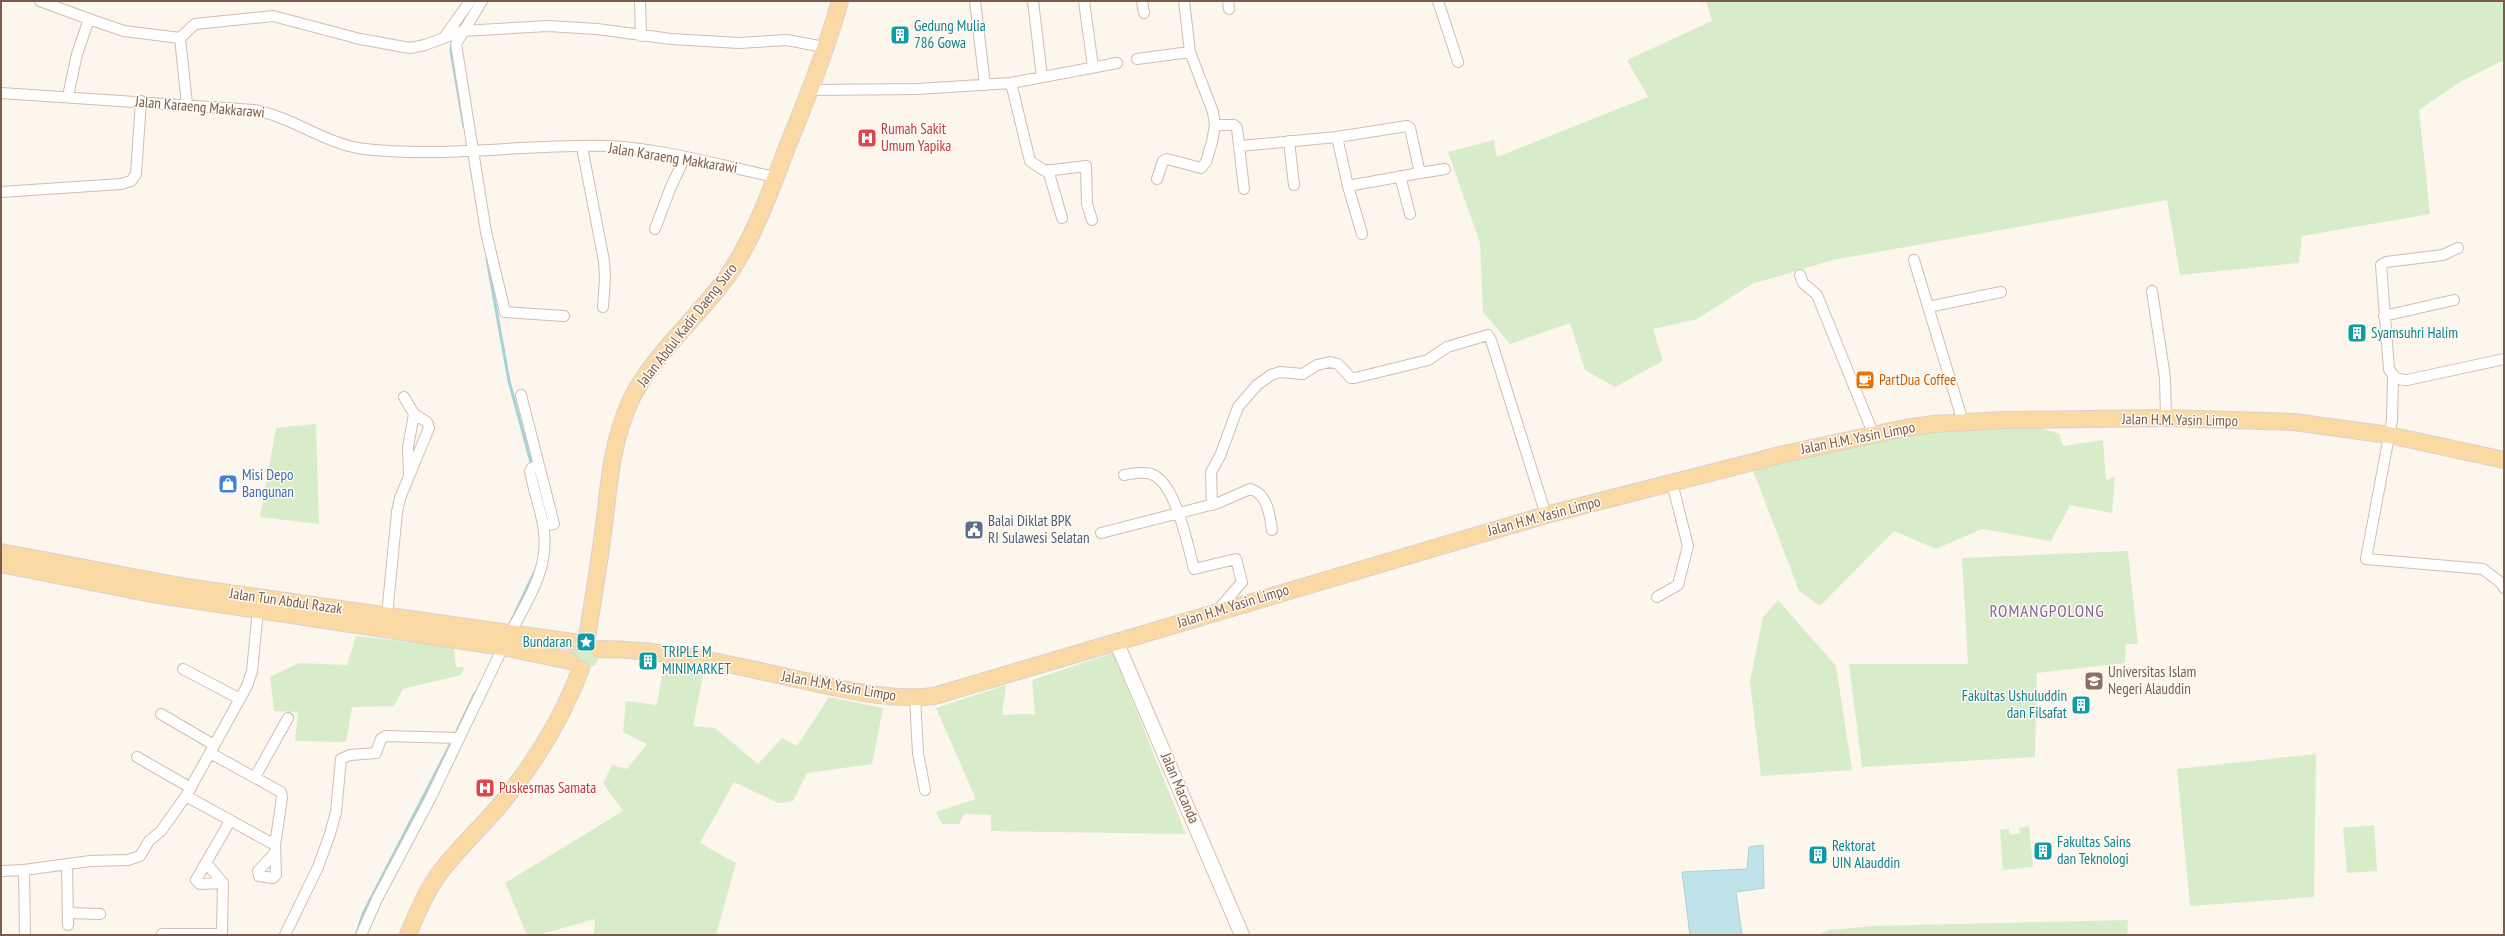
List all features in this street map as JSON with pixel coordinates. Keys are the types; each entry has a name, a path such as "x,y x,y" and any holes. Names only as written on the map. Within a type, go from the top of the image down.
{"main road":[{"name":"Jalan Abdul Kadir Daeng Suro","path":"580,640 611,458 615,441 629,402 638,387 731,271 776,177 810,90 840,1"},
{"name":"Jalan H.M. Yasin Limpo","path":"599,649 624,649 678,655 867,693 915,698 952,692 1218,610 1546,514 1873,433 1934,424 1963,422 2166,418 2294,422 2389,435 2504,460"},
{"name":"Jalan Tun Abdul Razak","path":"1,552 138,585 258,610 378,618"},
{"name":"Jalan Tun Abdul Razak","path":"1,564 138,585 186,587 378,618 506,641 576,665"},
{"name":"Jalan Tun Abdul Razak","path":"506,641 580,640"},
{"path":"408,935 425,896 437,877 508,795 540,751 566,707 576,665 568,651 580,640 594,641 599,649 599,658 596,664 590,668 576,665"}],"street":[{"path":"40,1 124,31 180,38"},
{"path":"470,1 454,33 457,40 456,50 470,150 486,232 505,312 564,316"},
{"path":"454,33 482,1"},
{"path":"640,1 641,36"},
{"path":"975,1 985,85"},
{"path":"1033,1 1042,77"},
{"path":"1084,1 1093,68"},
{"path":"1142,1 1144,13"},
{"path":"1157,179 1164,159 1173,159 1198,168 1203,166 1212,142 1215,125 1210,106 1190,52 1184,1"},
{"path":"1438,1 1458,62"},
{"path":"180,38 195,24 273,16 390,46 419,47 454,33 566,26 641,36 739,42 787,40 824,47"},
{"path":"68,96 77,54 89,19"},
{"path":"180,38 187,104"},
{"path":"1137,59 1190,52"},
{"path":"810,90 918,89 1011,83 1117,63"},
{"path":"1011,83 1030,161 1045,171 1086,166 1087,204 1092,220"},
{"name":"Jalan Karaeng Makkarawi","path":"1,93 187,104 272,114 353,147 415,153 470,150 619,147 685,157 776,177"},
{"path":"1,192 121,184 131,181 136,174 141,101"},
{"path":"1215,125 1236,126 1240,146 1244,189"},
{"path":"1240,146 1338,137 1409,127 1420,173"},
{"path":"1338,137 1348,186 1362,234"},
{"path":"1289,141 1294,185"},
{"path":"582,147 604,261 606,278 603,307"},
{"path":"656,229 670,189 685,157"},
{"path":"1348,186 1445,169"},
{"path":"1048,170 1062,218"},
{"path":"1400,176 1410,214"},
{"path":"2458,248 2443,255 2382,264 2380,272 2389,369 2393,376 2399,380 2407,380 2504,359"},
{"path":"1914,260 1963,422"},
{"path":"1800,275 1803,283 1817,295 1873,433"},
{"path":"2152,291 2165,378 2166,418"},
{"path":"1928,307 2001,292"},
{"path":"2384,316 2454,300"},
{"path":"1212,505 1211,472 1225,443 1238,407 1246,396 1271,375 1280,372 1303,374 1317,365 1330,362 1338,364 1351,378 1355,378 1428,360 1447,347 1488,335 1546,514"},
{"path":"2393,376 2392,420 2366,559 2482,569 2501,583 2504,588"},
{"path":"361,935 377,899 406,848 506,641 526,604 542,568 547,525 521,395"},
{"path":"378,618 397,512 409,477 430,428 428,422 414,414 404,397"},
{"path":"409,477 408,446 414,414"},
{"path":"1124,475 1152,474 1160,480 1180,514 1194,569 1236,560 1242,582 1218,610"},
{"path":"1657,597 1678,585 1688,546 1672,483"},
{"path":"1101,533 1212,505 1227,500 1244,489 1254,490 1262,498 1267,507 1272,530"},
{"path":"1,871 137,858 149,841 165,826 188,792 240,698 252,671 258,610"},
{"name":"Jalan Macanda","path":"1116,641 1242,935"},
{"path":"183,669 240,698"},
{"path":"915,698 918,753 925,790"},
{"path":"137,757 274,850 282,795 280,791 255,777 161,714"},
{"path":"255,777 288,718"},
{"path":"285,935 315,873 330,834 336,812 341,759 350,755 376,753 381,739 386,736 459,738"},
{"path":"223,882 198,883 197,878 207,864 230,821"},
{"path":"67,864 68,925"},
{"path":"162,934 221,933 223,882 207,864"},
{"path":"24,870 26,935"},
{"path":"68,913 100,914"}],"green space":[{"path":"1706,1 2504,1 2504,60 2460,82 2419,110 2430,214 2302,236 2299,263 2180,275 2167,200 1833,260 1752,284 1697,319 1653,329 1663,361 1615,387 1585,370 1570,323 1510,344 1483,312 1480,243 1448,152 1494,140 1497,157 1648,97 1627,60 1712,21"},
{"path":"316,424 319,524 260,517 276,428"},
{"path":"2033,425 2059,434 2063,446 2103,440 2106,481 2115,476 2112,513 2070,505 2051,541 1982,529 1936,549 1894,531 1820,606 1799,591 1753,470 1874,441 1949,428"},
{"path":"2128,551 2138,644 2126,644 2125,663 2037,673 2035,757 1862,767 1849,664 1968,664 1962,558"},
{"path":"1778,600 1836,666 1852,770 1761,776 1750,681 1763,617"},
{"path":"356,636 454,647 456,667 464,667 461,675 403,689 394,706 352,707 346,742 295,741 298,712 274,711 270,677 299,663 347,665"},
{"path":"594,641 600,656 595,665 586,669 568,654 572,644"},
{"path":"1113,653 1186,834 991,831 991,815 964,814 959,824 942,824 936,812 976,799 936,708 1006,685 1002,715 1035,714 1032,680"},
{"path":"664,663 704,670 693,726 715,728 758,764 782,738 797,746 829,697 883,708 872,764 807,773 793,801 778,803 734,782 700,843 736,863 716,935 594,935 595,919 538,935 527,935 505,883 623,811 603,783 612,765 627,769 647,744 623,732 626,701 657,705"},
{"path":"2316,754 2314,897 2190,906 2177,769"},
{"path":"2374,825 2377,871 2347,873 2343,828"},
{"path":"2029,826 2033,867 2003,870 2000,830 2009,829 2010,835 2020,833 2019,828"},
{"path":"2128,920 2127,935 1818,935 1829,930 1873,926"}],"water":[{"path":"1763,845 1764,888 1736,892 1742,935 1690,935 1682,872 1747,869 1749,847"}],"waterway":[{"path":"457,30 476,1"},
{"path":"453,36 451,51 464,127"},
{"path":"487,259 509,381 532,466"},
{"path":"511,622 535,571"},
{"path":"457,731 475,693"},
{"path":"357,933 363,914 450,745"}],"place":[{"name":"Gedung Mulia 786 Gowa","path":"900,35"},
{"name":"Rumah Sakit Umum Yapika","path":"867,138"},
{"name":"Syamsuhri Halim","path":"2357,333"},
{"name":"PartDua Coffee","path":"1865,380"},
{"name":"Misi Depo Bangunan","path":"228,484"},
{"name":"Balai Diklat BPK RI Sulawesi Selatan","path":"974,530"},
{"name":"Bundaran","path":"586,642"},
{"name":"TRIPLE M MINIMARKET","path":"648,661"},
{"name":"Universitas Islam Negeri Alauddin","path":"2094,681"},
{"name":"Fakultas Ushuluddin dan Filsafat","path":"2081,705"},
{"name":"Puskesmas Samata","path":"485,788"},
{"name":"Fakultas Sains dan Teknologi","path":"2043,851"},
{"name":"Rektorat UIN Alauddin","path":"1818,855"}],"district":[{"name":"ROMANGPOLONG","path":"2047,611"}]}
